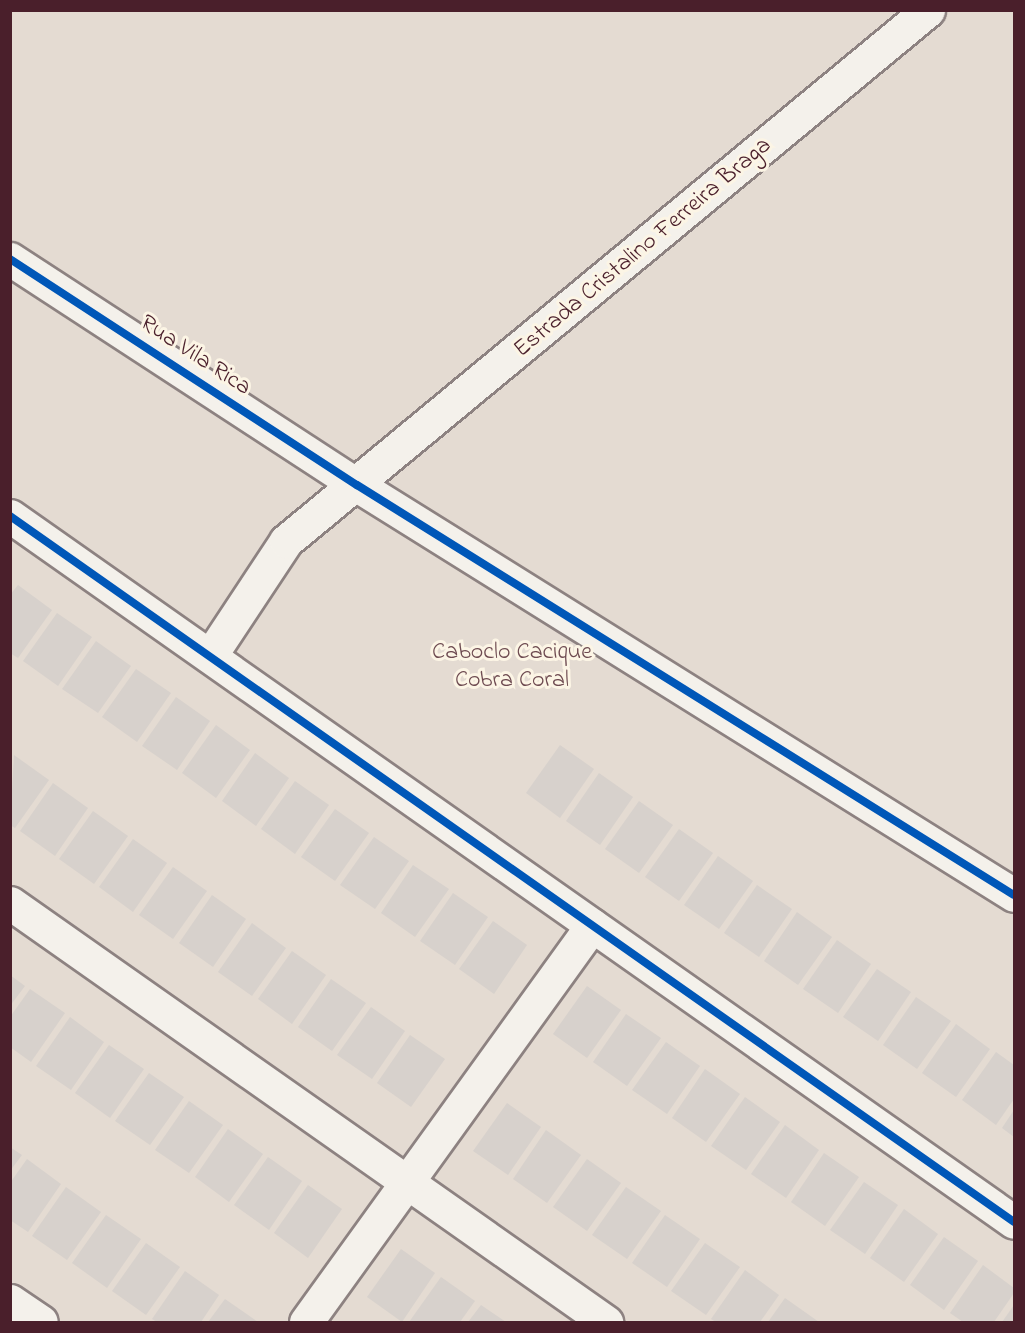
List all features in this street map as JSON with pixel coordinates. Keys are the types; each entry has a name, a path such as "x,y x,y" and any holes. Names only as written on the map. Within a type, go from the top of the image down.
{"street":[{"name":"Estrada Cristalino Ferreira Braga","path":"210,656 286,541 357,485 928,10"},
{"name":"Rua Vila Rica","path":"10,259 357,485 1014,895"},
{"path":"10,516 1014,1222"},
{"path":"10,903 606,1323"},
{"path":"306,1323 592,925"},
{"path":"10,1301 41,1323"}],"green space":[{"name":"Caboclo Cacique Cobra Coral","path":"11,11 1014,11 1014,1322 11,1322"}],"building":[{"path":"18,585 52,610 18,658 10,653 10,595"},
{"path":"57,613 92,637 58,686 23,661"},
{"path":"96,641 131,666 98,713 62,689"},
{"path":"136,669 171,693 137,742 102,717"},
{"path":"176,697 210,721 177,770 142,746"},
{"path":"216,725 250,750 216,798 182,773"},
{"path":"560,745 594,769 560,818 526,793"},
{"path":"255,753 289,778 256,826 222,801"},
{"path":"14,755 49,780 15,828 10,825"},
{"path":"599,773 633,797 600,845 566,821"},
{"path":"295,781 329,805 295,854 261,829"},
{"path":"53,783 88,808 55,856 20,831"},
{"path":"639,801 673,825 639,873 605,849"},
{"path":"335,809 369,833 335,881 301,857"},
{"path":"93,811 128,836 94,884 59,859"},
{"path":"679,829 713,853 679,901 645,877"},
{"path":"374,837 409,861 375,909 340,885"},
{"path":"133,839 167,863 133,912 99,887"},
{"path":"718,856 753,881 719,929 684,905"},
{"path":"413,865 449,889 415,937 381,913"},
{"path":"173,867 207,891 173,939 139,915"},
{"path":"757,885 792,909 759,957 724,933"},
{"path":"453,893 488,917 455,965 420,941"},
{"path":"212,895 246,919 213,967 179,943"},
{"path":"797,912 832,937 798,985 764,961"},
{"path":"493,921 527,945 494,994 459,969"},
{"path":"252,923 286,948 252,996 218,972"},
{"path":"837,940 871,964 838,1013 803,989"},
{"path":"292,951 326,975 292,1024 258,999"},
{"path":"877,969 911,992 878,1041 843,1017"},
{"path":"10,975 25,986 10,1006"},
{"path":"331,979 366,1003 332,1051 298,1027"},
{"path":"587,986 621,1010 587,1058 553,1034"},
{"path":"30,989 65,1013 31,1062 10,1047 10,1017"},
{"path":"916,997 951,1021 917,1069 883,1045"},
{"path":"371,1007 405,1031 372,1079 337,1055"},
{"path":"626,1014 661,1038 627,1086 593,1062"},
{"path":"70,1017 104,1042 71,1090 36,1066"},
{"path":"956,1024 990,1049 956,1097 922,1073"},
{"path":"410,1035 445,1059 411,1107 377,1083"},
{"path":"666,1042 700,1066 667,1114 632,1090"},
{"path":"109,1045 144,1069 110,1118 75,1093"},
{"path":"996,1052 1014,1065 1014,1099 996,1125 962,1100"},
{"path":"705,1069 740,1094 706,1142 672,1118"},
{"path":"149,1073 184,1097 150,1145 115,1121"},
{"path":"745,1097 780,1122 746,1170 711,1146"},
{"path":"189,1101 223,1125 189,1173 155,1150"},
{"path":"507,1103 541,1127 508,1175 473,1151"},
{"path":"1014,1110 1014,1137 1002,1128"},
{"path":"785,1125 819,1150 786,1198 751,1174"},
{"path":"228,1129 263,1154 229,1202 195,1177"},
{"path":"546,1130 581,1155 547,1203 513,1179"},
{"path":"10,1147 22,1155 10,1171"},
{"path":"824,1153 859,1177 825,1226 791,1202"},
{"path":"268,1157 302,1181 269,1230 234,1205"},
{"path":"27,1159 61,1184 28,1232 10,1220 10,1183"},
{"path":"587,1159 621,1183 587,1231 553,1207"},
{"path":"864,1182 898,1205 865,1254 830,1230"},
{"path":"308,1185 342,1209 308,1258 274,1233"},
{"path":"66,1187 101,1212 67,1260 32,1236"},
{"path":"626,1187 661,1211 627,1259 592,1235"},
{"path":"904,1209 938,1234 904,1282 870,1258"},
{"path":"106,1215 141,1239 107,1288 72,1263"},
{"path":"665,1215 700,1239 667,1287 632,1263"},
{"path":"944,1237 978,1261 944,1310 910,1285"},
{"path":"146,1243 180,1267 146,1315 112,1291"},
{"path":"705,1243 740,1267 706,1315 671,1291"},
{"path":"401,1249 435,1273 402,1322 367,1297"},
{"path":"983,1265 1014,1288 1014,1293 994,1322 963,1322 950,1313"},
{"path":"745,1270 779,1295 760,1322 716,1322 711,1319"},
{"path":"185,1271 219,1295 201,1322 157,1322 152,1319"},
{"path":"441,1277 475,1301 460,1322 409,1322"},
{"path":"785,1298 819,1322 768,1322"},
{"path":"225,1299 258,1322 208,1322"},
{"path":"481,1305 506,1322 468,1322"},
{"path":"1014,1305 1014,1322 1002,1322"}],"cycle path":[{"path":"10,259 357,485 1014,895"},
{"path":"10,516 1014,1222"}]}
